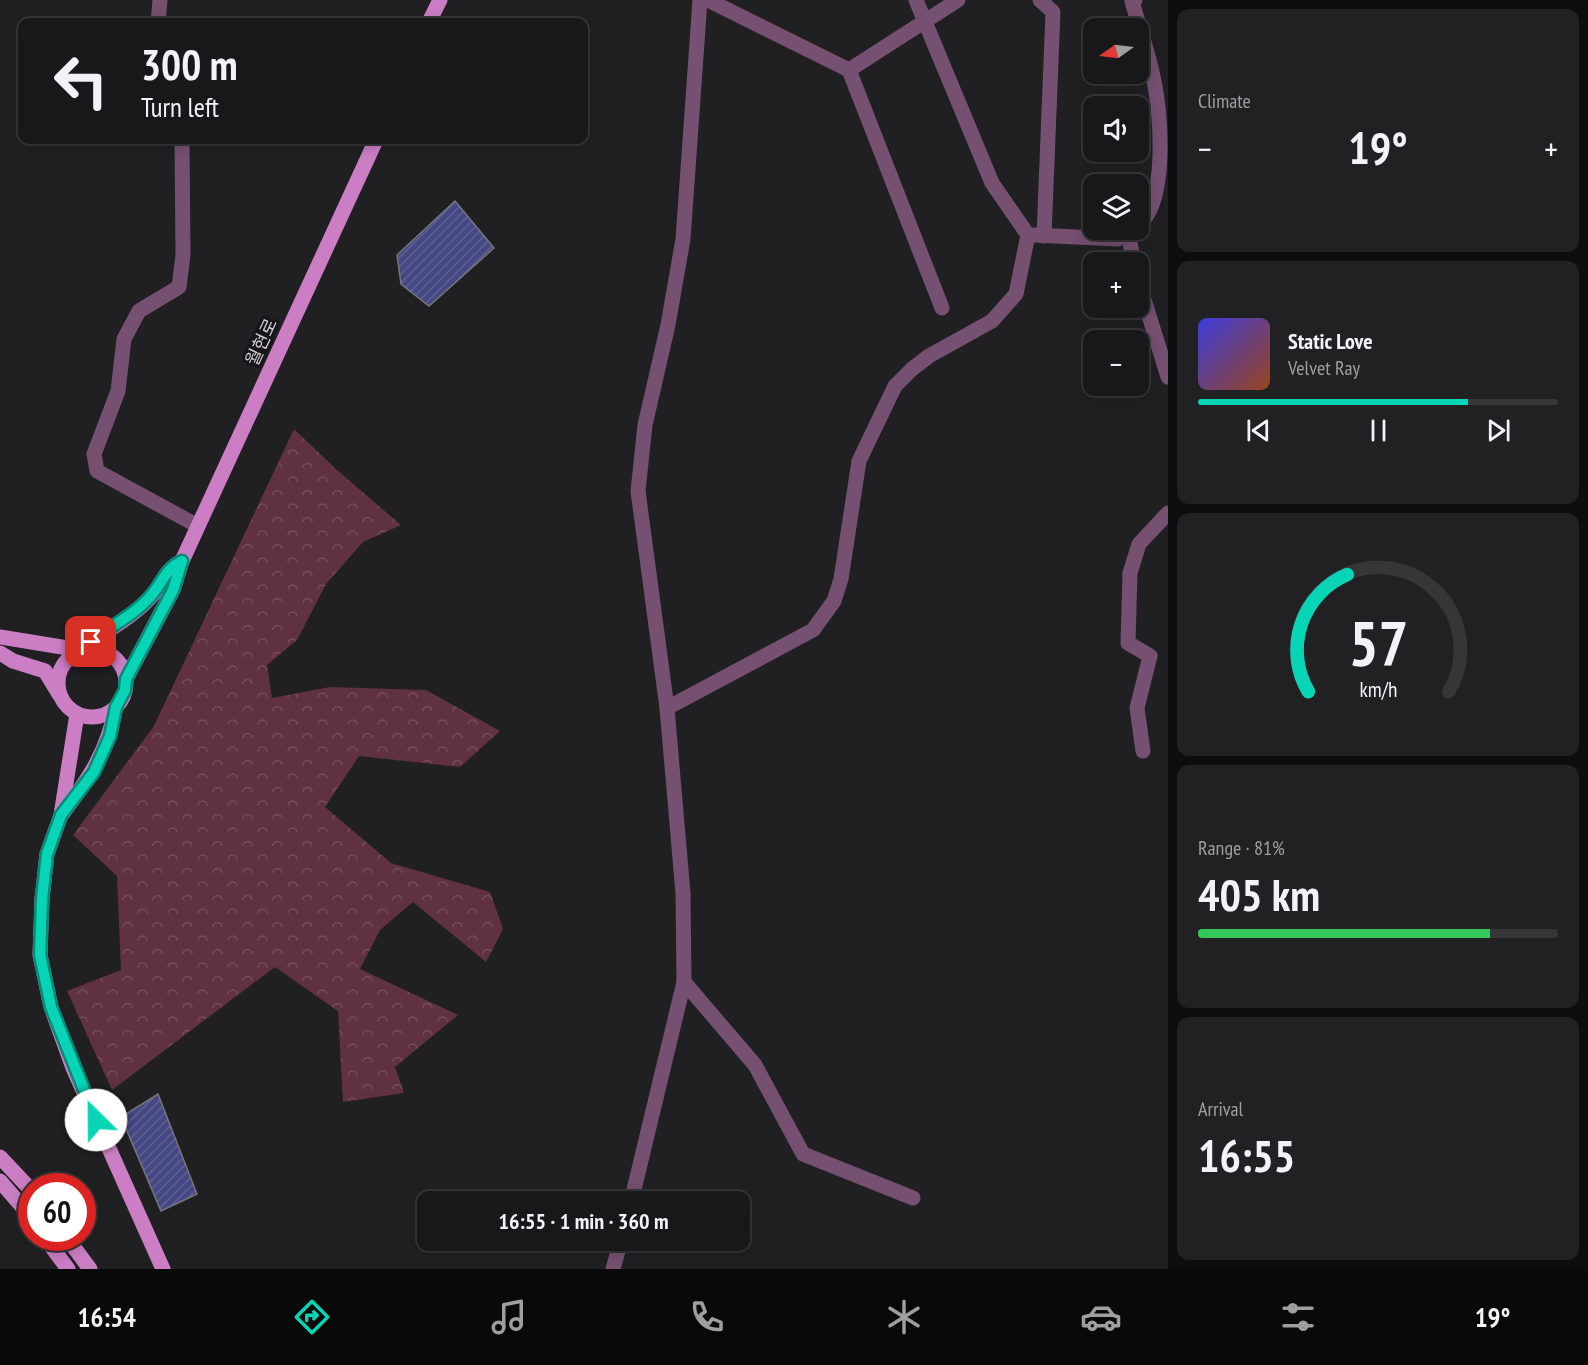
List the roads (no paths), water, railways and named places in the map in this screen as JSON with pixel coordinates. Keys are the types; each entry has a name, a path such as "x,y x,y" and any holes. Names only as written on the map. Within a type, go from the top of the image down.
{"main road":[{"path":"431,18 440,0"},
{"name":"월현로","path":"182,561 374,144"},
{"path":"62,698 58,687 63,665 102,633 128,618 154,592 171,566 182,561"},
{"path":"0,652 13,661 45,671 62,698 77,714 98,717 116,707 122,699 126,679 173,590 182,561"},
{"path":"0,637 80,650 90,648 110,654 118,660 126,679"},
{"path":"61,815 94,772 110,736 116,707"},
{"path":"77,714 61,815 47,854 42,899 40,955 51,1007 103,1138 163,1269"},
{"path":"0,1157 18,1176"},
{"path":"0,1181 18,1202"},
{"path":"55,1251 68,1269"},
{"path":"77,1251 90,1269"}],"street":[{"path":"158,18 160,0"},
{"path":"634,1191 684,982 683,893 667,708 638,491 645,425 668,325 683,239 700,0"},
{"path":"708,0 849,70 942,308"},
{"path":"667,708 813,630 834,601 841,579 859,462 896,386 912,369 929,356 992,321 1016,294 1028,235 992,183 916,0"},
{"path":"849,70 958,0"},
{"path":"1040,0 1053,12 1044,236"},
{"path":"1135,0 1132,1 1155,82 1161,175 1149,218"},
{"path":"182,144 183,255 179,286 139,311 124,339 117,391 94,454 97,471 198,526"},
{"path":"1028,235 1083,238"},
{"path":"1149,316 1168,377"},
{"path":"1143,752 1137,708 1150,656 1128,643 1130,573 1139,544 1168,513"},
{"path":"684,982 754,1065 803,1154 913,1198"},
{"path":"613,1269 618,1251"}]}
